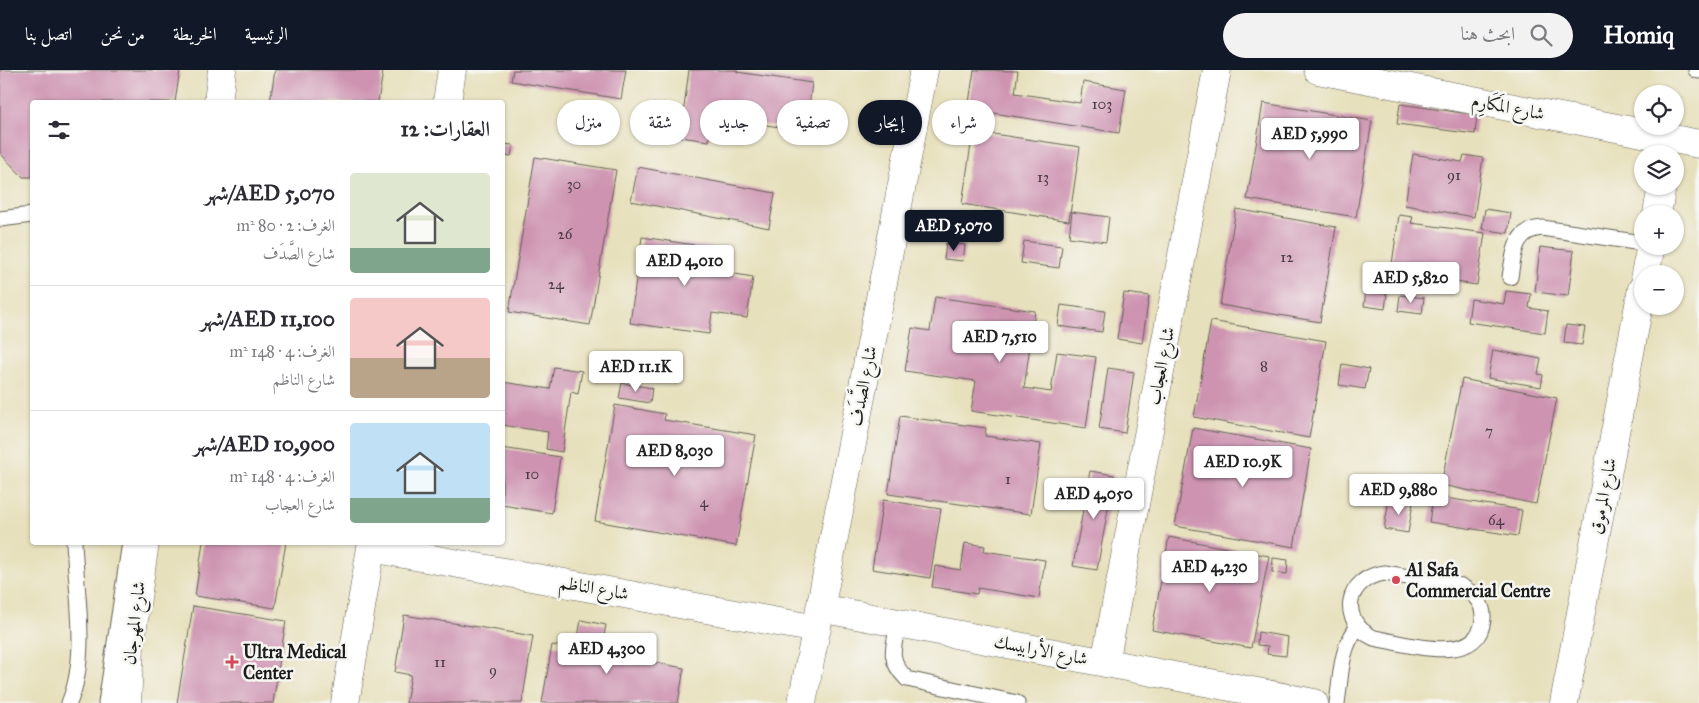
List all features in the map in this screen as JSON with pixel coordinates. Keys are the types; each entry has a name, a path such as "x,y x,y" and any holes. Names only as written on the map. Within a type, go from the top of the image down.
{"street":[{"path":"446,100 452,70"},
{"name":"شارع الصَّدَف","path":"802,703 924,70"},
{"name":"شارع العجاب","path":"1105,663 1217,70"},
{"name":"شارع المَكَارِم","path":"1318,70 1665,145"},
{"name":"شارع المَكَارِم","path":"1684,145 1699,144"},
{"name":"شارع المرموق","path":"1564,703 1637,315"},
{"name":"شارع المهرجان","path":"127,703 130,646 145,545"},
{"path":"344,703 371,545"},
{"name":"شارع الناظم","path":"371,545 819,618"},
{"name":"شارع الأرابيسك","path":"819,618 899,623 1105,663 1260,698 1314,703"}],"lane":[{"path":"0,219 30,215"},
{"path":"1510,277 1515,244 1525,232 1533,229 1542,228 1634,242"},
{"path":"69,703 75,690 79,664 74,545"},
{"path":"106,703 130,545"},
{"path":"1385,573 1461,586 1478,599 1482,608 1482,624 1475,638 1467,645 1457,649 1446,650 1374,638 1358,627 1352,619 1351,599 1355,588 1374,574 1385,573"},
{"path":"899,623 892,648 893,660 898,670 907,678 1017,703"},
{"path":"1337,703 1346,648 1351,635 1358,627"}],"building":[{"path":"0,70 180,70 175,100 30,100 30,177 23,177 0,153"},
{"path":"275,70 372,70 383,72 378,100 270,100"},
{"path":"513,70 626,70 621,99 511,81"},
{"path":"689,70 737,70 737,72 812,83 810,100 777,100 777,127 767,125 767,100 700,100 700,140 690,138 690,100 685,100"},
{"path":"974,70 1018,71 1015,93 1080,103 1083,82 1126,89 1119,133 995,113 995,100 969,100"},
{"path":"1263,103 1372,121 1356,217 1247,199"},
{"path":"1400,104 1477,115 1475,134 1397,124"},
{"path":"995,134 1080,147 1069,221 962,204 971,145 995,145"},
{"path":"505,144 513,145 511,156 505,155"},
{"path":"1413,154 1462,162 1464,155 1483,158 1474,217 1405,205"},
{"path":"535,157 616,170 590,325 509,312"},
{"path":"638,167 775,193 769,228 631,201"},
{"path":"1236,209 1336,227 1320,322 1220,305"},
{"path":"1485,209 1511,213 1508,233 1482,229"},
{"path":"1072,212 1109,217 1106,242 1069,237"},
{"path":"1399,215 1413,217 1411,223 1485,233 1477,285 1404,275 1402,286 1389,285"},
{"path":"642,237 721,249 717,271 753,277 747,318 712,313 709,334 630,323"},
{"path":"1024,241 1062,246 1059,268 1021,263"},
{"path":"946,243 965,245 963,261 944,259"},
{"path":"1540,247 1574,251 1568,296 1535,292"},
{"path":"1366,290 1387,294 1385,309 1364,306"},
{"path":"1506,291 1531,294 1529,308 1548,311 1545,333 1468,322 1471,299 1504,304"},
{"path":"1124,293 1149,296 1142,343 1117,339"},
{"path":"1400,295 1424,298 1422,314 1398,311"},
{"path":"935,297 1035,311 1024,388 1051,392 1057,352 1096,357 1086,428 971,411 976,381 905,371 912,328 930,331"},
{"path":"1061,305 1105,311 1102,332 1058,326"},
{"path":"1211,321 1326,341 1309,438 1194,417"},
{"path":"1566,325 1585,327 1582,345 1564,343"},
{"path":"1493,350 1541,359 1538,374 1543,375 1541,387 1488,378"},
{"path":"1342,364 1369,369 1365,389 1339,385"},
{"path":"554,367 582,371 578,394 571,392 562,452 546,449 548,432 505,425 505,382 550,389"},
{"path":"1108,368 1134,372 1125,433 1099,429"},
{"path":"1462,379 1557,398 1536,504 1441,485"},
{"path":"622,383 652,388 650,403 619,398"},
{"path":"615,405 665,414 664,420 756,435 736,546 595,521"},
{"path":"900,416 986,428 985,436 1041,444 1031,514 888,494"},
{"path":"1193,428 1311,449 1294,547 1175,526"},
{"path":"505,448 560,457 552,513 505,505"},
{"path":"1090,471 1114,475 1097,570 1073,566"},
{"path":"1433,496 1522,510 1518,536 1429,522"},
{"path":"1389,499 1413,503 1408,533 1384,529"},
{"path":"883,500 941,509 930,578 872,569"},
{"path":"1169,537 1269,556 1251,648 1152,630"},
{"path":"965,543 985,546 984,551 1045,560 1039,598 978,588 977,594 932,587 935,566 961,570"},
{"path":"203,545 286,545 275,608 195,596"},
{"path":"1273,558 1288,560 1287,574 1272,572"},
{"name":"Ultra Medical Center","path":"193,606 286,621 273,703 177,703"},
{"path":"404,615 533,636 522,703 406,703 411,675 395,672"},
{"path":"581,620 606,625 601,653 684,668 678,703 542,703 552,645 576,649"},
{"path":"1258,632 1288,637 1286,656 1267,654 1268,646 1257,645"}],"place":[{"name":"Al Safa Commercial Centre","path":"1396,580"},
{"name":"Ultra Medical Center","path":"232,662"}]}
